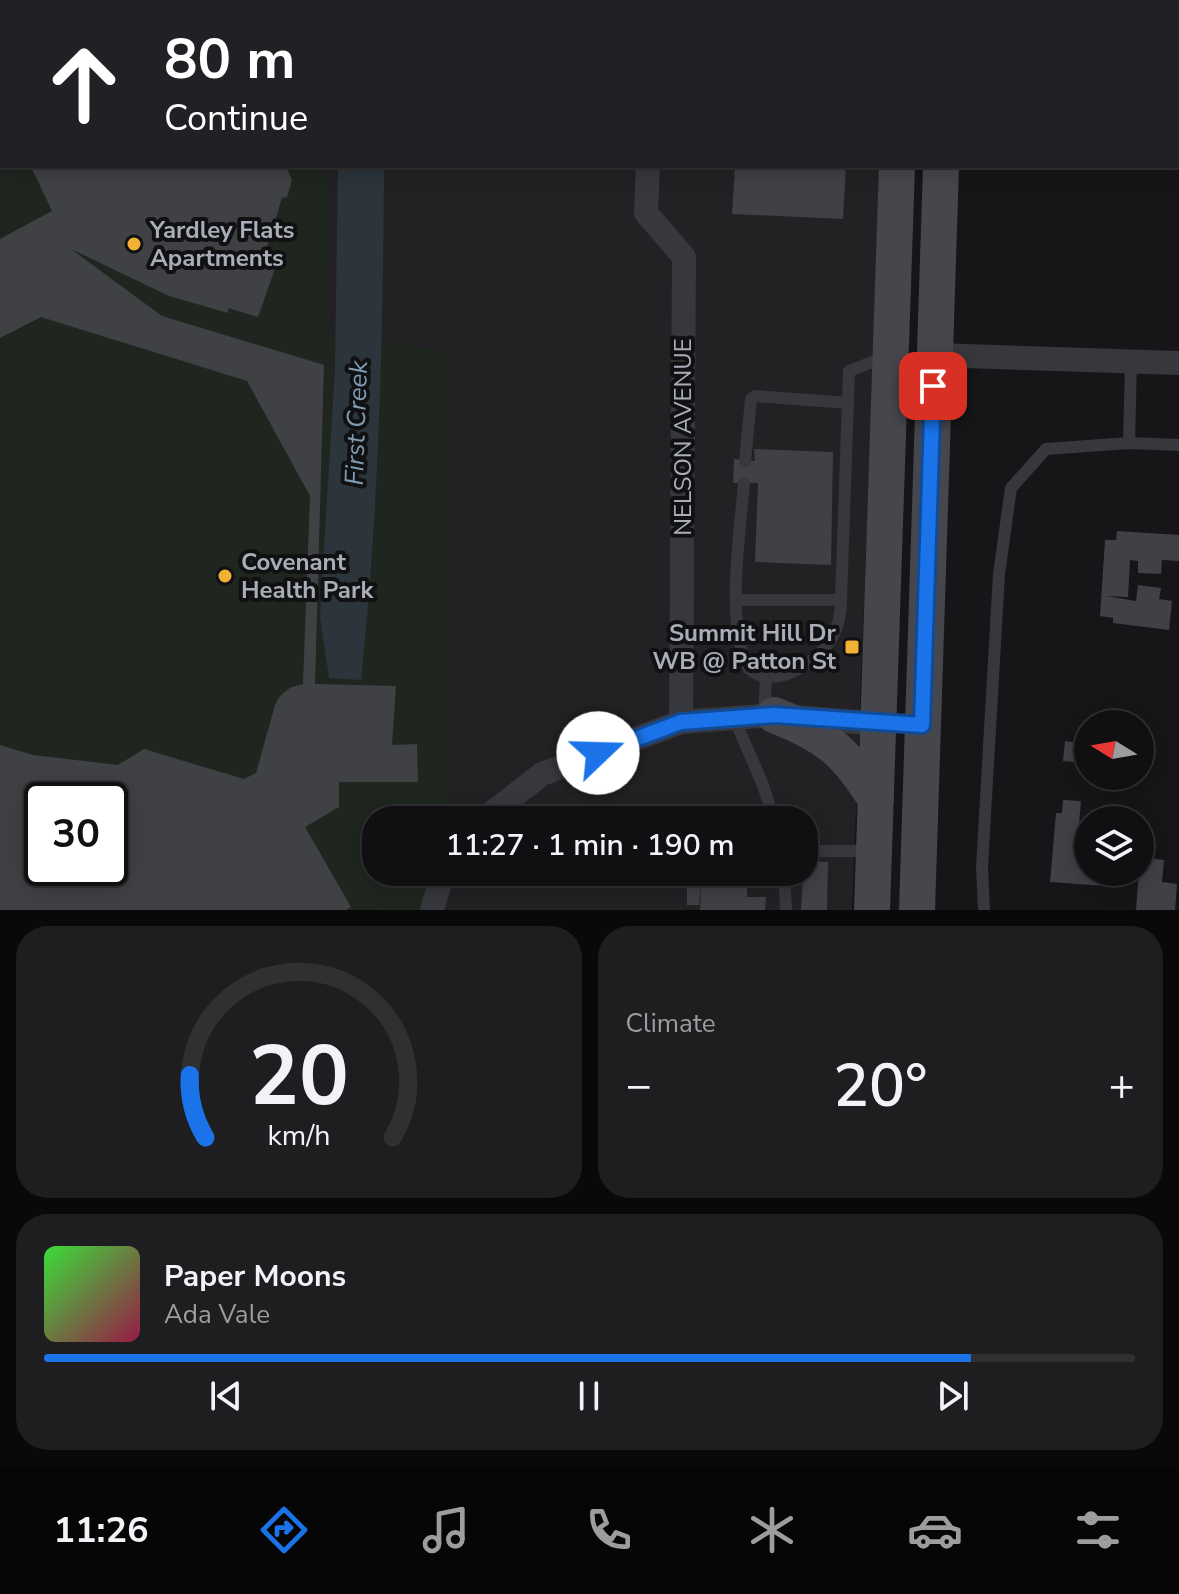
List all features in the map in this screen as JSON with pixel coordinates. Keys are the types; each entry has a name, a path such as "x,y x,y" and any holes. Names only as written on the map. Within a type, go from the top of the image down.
{"main road":[{"path":"872,910 897,168"},
{"path":"917,910 941,168"},
{"path":"891,353 934,355"},
{"path":"769,716 810,729 827,740 861,776 876,800"},
{"path":"878,724 922,725"}],"street":[{"name":"NELSON AVENUE","path":"648,168 646,213 684,257 681,722"},
{"path":"934,355 1179,363"},
{"path":"501,806 542,774 681,722 769,716 878,724"},
{"path":"432,910 439,886"}],"lane":[{"path":"744,483 738,559 739,643 749,669 766,678 790,673 824,648 837,626 841,600 849,371 856,366 877,362 891,353"},
{"path":"1129,443 1131,362"},
{"path":"745,461 748,409 751,399 756,396 848,403"},
{"path":"984,910 982,867 999,574 1011,488 1046,449 1129,443 1179,445"},
{"path":"737,600 841,600"},
{"path":"766,678 769,716"},
{"path":"734,718 770,806"},
{"path":"818,851 874,851"},
{"path":"785,886 786,910"}],"shaded area":[{"path":"0,168 881,168 852,910 0,910"},
{"name":"Covenant Health Park","path":"2,168 326,168 325,336 452,351 447,806 362,806 362,886 430,886 423,910 0,910"}],"water":[{"name":"First Creek","path":"338,168 384,168 379,424 361,680 329,678 320,616 335,367"}],"building":[{"path":"31,168 287,168 292,180 287,197 282,198 263,260 277,263 258,317 228,308 228,313 169,296 71,249 162,316 324,365 315,684 396,686 392,745 417,744 418,782 339,782 339,807 305,827 351,907 346,910 0,910 0,745 33,755 118,765 144,749 244,779 256,773 275,705 291,687 303,684 310,496 247,381 41,317 0,338 0,239 52,211"},
{"path":"735,168 846,168 843,219 732,214"},
{"path":"754,449 833,452 831,565 755,562 758,483 733,483 734,459 755,461"},
{"path":"1117,531 1179,535 1179,561 1162,560 1161,574 1138,573 1138,561 1130,560 1128,597 1106,596 1136,601 1138,585 1161,588 1159,599 1172,601 1169,630 1113,623 1113,618 1100,616 1105,540 1116,540"},
{"path":"1065,741 1074,742 1074,762 1063,761"},
{"path":"1063,800 1081,801 1081,806 1074,806 1074,884 1050,882 1056,813 1062,813"},
{"path":"1154,859 1164,860 1162,882 1177,884 1175,910 1136,910 1138,886 1154,886"},
{"path":"818,862 828,862 827,910 801,910 802,886 818,886"},
{"path":"687,886 701,886 699,905 687,905"},
{"path":"701,886 747,886 747,897 766,897 765,910 700,910"}],"place":[{"name":"Yardley Flats Apartments","path":"134,244"},
{"name":"Covenant Health Park","path":"225,576"},
{"name":"Summit Hill Dr WB @ Patton St","path":"852,647"}],"route":[{"path":"598,753 681,722 774,715 922,725 933,386"}]}
